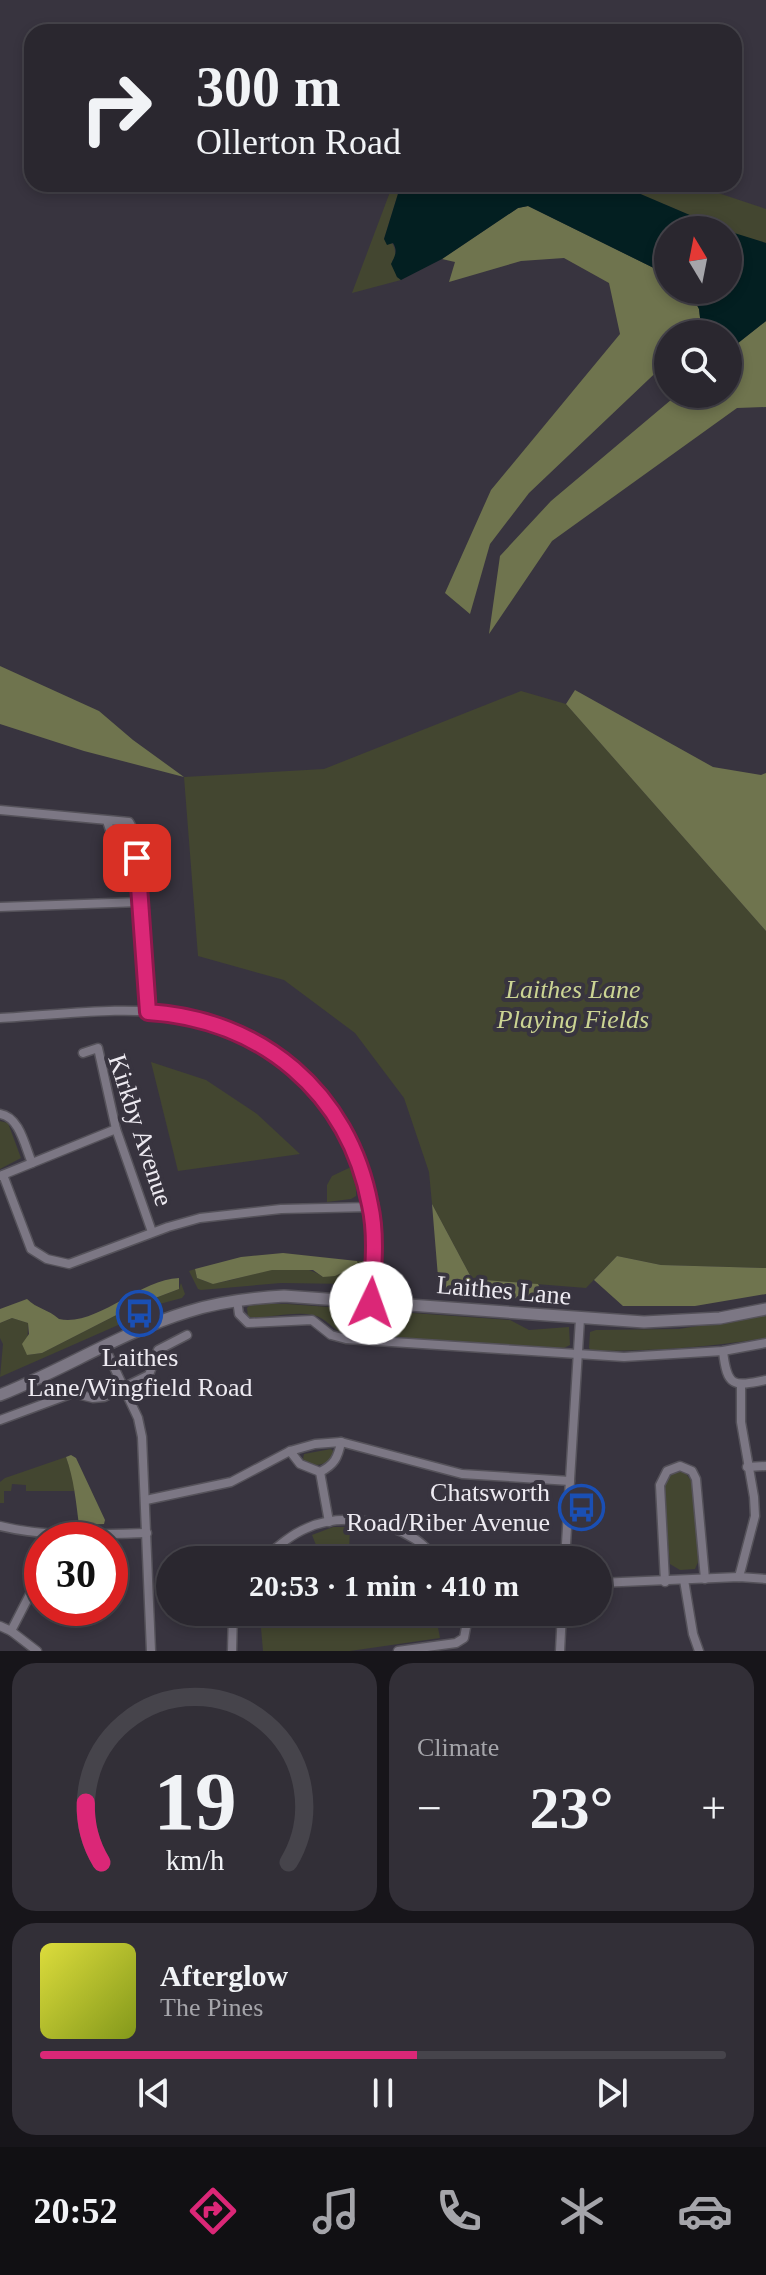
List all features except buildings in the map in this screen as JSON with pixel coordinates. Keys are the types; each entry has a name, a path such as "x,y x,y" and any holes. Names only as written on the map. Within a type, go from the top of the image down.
{"main road":[{"name":"Laithes Lane","path":"0,1395 185,1312 237,1300 284,1296 580,1319 689,1321 766,1309"}],"street":[{"path":"0,810 107,821"},
{"path":"137,850 148,1012"},
{"path":"0,907 140,902"},
{"path":"0,1018 148,1012 186,1015 229,1029 266,1047 305,1077 347,1135 360,1162 371,1207 374,1251 371,1303"},
{"name":"Kirkby Avenue","path":"83,1053 98,1048 116,1129 152,1232"},
{"path":"0,1114 9,1115 15,1122 32,1163"},
{"path":"116,1129 1,1176 31,1249 47,1259 69,1264 152,1232 200,1218 328,1207 371,1207"},
{"path":"237,1300 239,1314 248,1323 312,1320 337,1338 624,1357 723,1351 766,1343"},
{"path":"566,1546 580,1319"},
{"path":"0,1420 73,1393 98,1399 124,1389 149,1375 158,1350 187,1335"},
{"path":"105,1348 138,1418 142,1437 151,1651"},
{"path":"723,1351 728,1377 741,1386 766,1380"},
{"path":"739,1577 755,1516 741,1422 741,1386"},
{"path":"146,1500 231,1482 290,1451 315,1444 341,1442 462,1474 570,1481"},
{"path":"290,1451 300,1464 320,1472 330,1467 338,1457 341,1442"},
{"path":"665,1582 660,1485 667,1471 680,1466 692,1471 696,1479 705,1579"},
{"path":"747,1467 766,1466"},
{"path":"320,1472 329,1522"},
{"path":"278,1546 309,1527 360,1520 391,1528 423,1546"},
{"path":"0,1526 24,1532"},
{"path":"128,1534 147,1533"},
{"path":"612,1583 739,1577 766,1579"},
{"path":"684,1580 699,1651"},
{"path":"11,1631 24,1606"},
{"path":"0,1626 37,1651"},
{"path":"232,1651 233,1626"},
{"path":"398,1651 456,1643 464,1638 466,1626"},
{"path":"560,1651 561,1626"}],"green space":[{"path":"390,192 399,192 384,239 393,245 396,257 392,261 401,280 352,293"},
{"path":"636,192 715,192 766,209 766,243 742,236 742,216 691,216"},
{"path":"528,206 654,268 654,304 696,304 700,320 654,320 654,374 529,493 490,544 470,614 445,593 491,490 620,334 609,283 564,258 521,261 449,282 455,262 442,259 518,208"},
{"path":"766,321 766,407 742,408 742,340"},
{"path":"661,408 737,408 552,541 489,634 500,556 551,501"},
{"path":"0,666 99,711 184,777 84,751 0,724"},
{"path":"575,690 713,767 761,775 766,773 766,931 566,704"},
{"name":"Laithes Lane Playing Fields","path":"521,691 566,704 766,931 766,1268 661,1265 617,1256 586,1288 472,1279 432,1204 429,1172 404,1098 355,1033 284,980 198,956 184,777 324,769"},
{"path":"151,1062 206,1080 257,1114 300,1154 178,1171"},
{"path":"0,1121 8,1123 21,1158 0,1169"},
{"path":"351,1167 356,1196 327,1202 327,1185 332,1176"},
{"path":"432,1204 472,1279 538,1284 548,1302 439,1289"},
{"path":"283,1253 357,1261 358,1265 335,1276 323,1277 313,1270 272,1270 213,1284 197,1278 195,1269 241,1257"},
{"path":"617,1256 661,1265 766,1268 766,1294 695,1306 623,1306 594,1280"},
{"path":"357,1261 365,1261 362,1279 350,1284 281,1283 201,1290 189,1271 195,1269 197,1278 214,1283 285,1268 312,1271 323,1277 357,1265"},
{"path":"179,1278 179,1289 134,1306 42,1353 27,1355 22,1344 29,1334 28,1323 12,1318 0,1323 0,1309 27,1299 59,1319 73,1320 103,1310 148,1286"},
{"path":"181,1283 185,1294 182,1298 133,1311 125,1322 0,1377 3,1344 0,1323 12,1318 28,1323 27,1355 42,1353 134,1306 179,1289"},
{"path":"251,1304 510,1320 529,1330 569,1327 570,1345 564,1348 346,1334 313,1315 248,1317 247,1308"},
{"path":"766,1315 766,1338 657,1350 592,1351 589,1348 590,1332 596,1330 679,1329"},
{"path":"331,1449 333,1458 321,1464 310,1464 303,1459 304,1454"},
{"path":"71,1455 76,1458 104,1522 79,1522 66,1457"},
{"path":"66,1457 74,1480 74,1491 26,1491 26,1485 12,1484 11,1491 4,1491 4,1503 0,1503 0,1482 5,1478"},
{"path":"678,1470 684,1471 692,1482 699,1560 695,1569 680,1570 670,1564 663,1488 665,1480"},
{"path":"333,1527 350,1527 349,1546 316,1546 312,1535"},
{"path":"438,1626 440,1638 350,1651 263,1651 261,1628"}],"shaded area":[{"path":"399,192 636,192 692,216 654,216 654,268 528,206 518,208 442,259 401,280 391,264 395,246 393,243 387,245 384,239"},
{"path":"742,235 766,243 766,321 742,340 742,320 700,320 696,304 742,304"}],"place":[{"name":"Laithes Lane/Wingfield Road","path":"140,1314"},
{"name":"Chatsworth Road/Riber Avenue","path":"581,1507"}],"route":[{"path":"137,858 148,1012 186,1015 229,1029 266,1047 305,1077 328,1106 360,1162 371,1207 374,1251 371,1303"}]}
